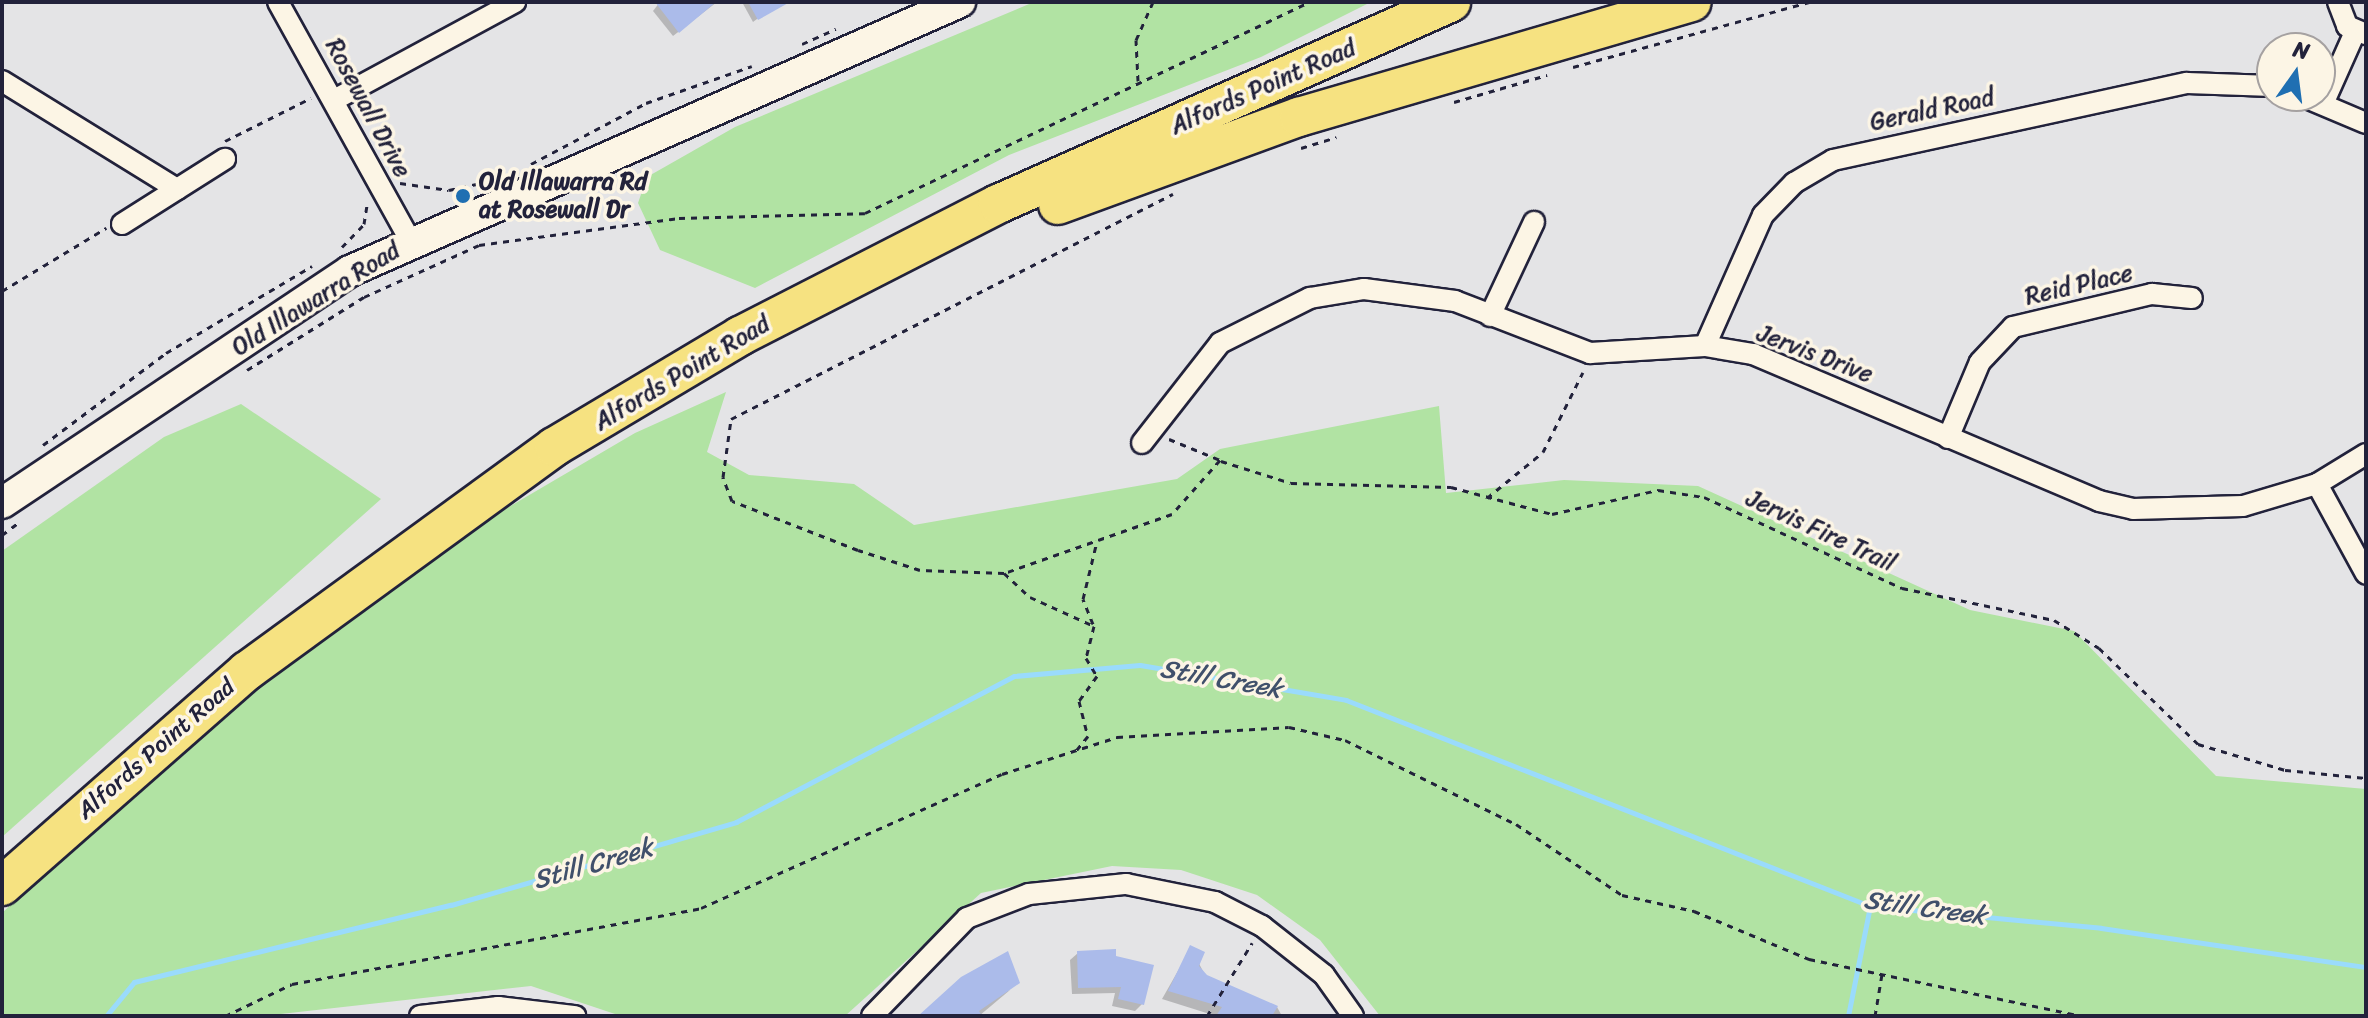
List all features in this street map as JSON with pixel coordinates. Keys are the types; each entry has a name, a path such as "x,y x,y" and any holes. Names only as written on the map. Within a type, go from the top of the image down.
{"highway":[{"name":"Alfords Point Road","path":"2,858 331,576 677,350 839,256 1007,173 1257,73 1404,2"},
{"name":"Alfords Point Road","path":"2,886 260,661 509,477 740,336 998,204 1451,2"},
{"path":"609,417 649,405 858,296 1080,195 1299,117 1691,2"}],"street":[{"name":"Rosewall Drive","path":"278,2 410,240"},
{"path":"331,94 515,2"},
{"name":"Old Illawarra Road","path":"12,511 350,271 410,240 960,2"},
{"path":"2336,79 2360,33 2341,19 2338,2"},
{"path":"2,81 177,189"},
{"name":"Gerald Road","path":"1705,346 1763,215 1794,183 1833,160 2187,83 2256,85"},
{"path":"2336,110 2366,123"},
{"path":"122,224 177,189 218,153"},
{"path":"1490,316 1534,222"},
{"name":"Jervis Drive","path":"1142,443 1220,343 1310,298 1364,289 1418,292 1590,353 1705,346 1798,370 1948,438 2133,509 2205,512 2317,484 2366,454"},
{"name":"Reid Place","path":"1948,438 1980,362 2013,327 2152,294 2192,298"},
{"path":"2317,484 2366,574"},
{"path":"872,1016 967,918 1029,894 1126,884 1215,902 1262,926 1324,975 1353,1016"},
{"path":"420,1016 498,1007 575,1016"}],"path":[{"path":"1138,81 1136,40 1153,2"},
{"path":"237,377 364,297 479,245 666,219 865,213 1310,2"},
{"path":"1569,68 1809,2"},
{"path":"1442,106 1555,72"},
{"path":"218,153 331,94"},
{"path":"1290,151 1344,134"},
{"path":"1187,189 731,419 723,477 732,501 920,570 1004,573 1172,514 1220,460"},
{"path":"2,291 98,230 122,224"},
{"path":"1487,498 1528,469 1556,434 1590,353"},
{"name":"Jervis Fire Trail","path":"1142,443 1167,437 1220,460 1303,485 1451,487 1552,514 1658,490 1704,497 1902,588 2054,620 2099,648 2198,744 2285,770 2366,778"},
{"path":"2,535 12,511"},
{"path":"1076,751 1088,736 1079,701 1097,676 1086,658 1094,626 1083,599 1097,541"},
{"path":"1004,573 1030,597 1094,626"},
{"path":"1207,1016 1262,926"},
{"path":"1875,1016 1882,974"}],"green space":[{"path":"1034,2 1371,2 1261,57 1009,155 755,288 660,250 638,203 647,177 735,127"},
{"path":"726,392 707,452 749,475 854,484 914,525 1177,479 1220,449 1439,406 1446,493 1564,480 1698,486 1970,610 2074,631 2216,776 2366,789 2366,1016 1380,1016 1320,940 1257,895 1181,870 1112,866 981,893 845,1016 621,1016 531,986 263,1016 2,1016 2,913 182,745 456,538 635,433"},
{"path":"241,404 381,499 2,837 2,551 164,437"}],"building":[{"path":"655,2 716,2 679,33"},
{"path":"748,2 790,2 758,20"},
{"path":"1190,945 1205,952 1199,966 1207,975 1278,1006 1272,1016 1216,1016 1222,1007 1168,991"},
{"path":"1116,949 1116,956 1154,965 1144,1005 1118,999 1121,987 1078,988 1077,951"},
{"path":"1008,951 1020,983 979,1011 982,1016 918,1016 961,977"}],"waterway":[{"name":"Still Creek","path":"106,1016 134,982 451,905 736,822 1014,676 1140,665 1346,700 1870,906 2101,928 2366,967"},
{"path":"1848,1016 1870,906"}],"place":[{"name":"Old Illawarra Rd at Rosewall Dr","path":"463,196"}]}
